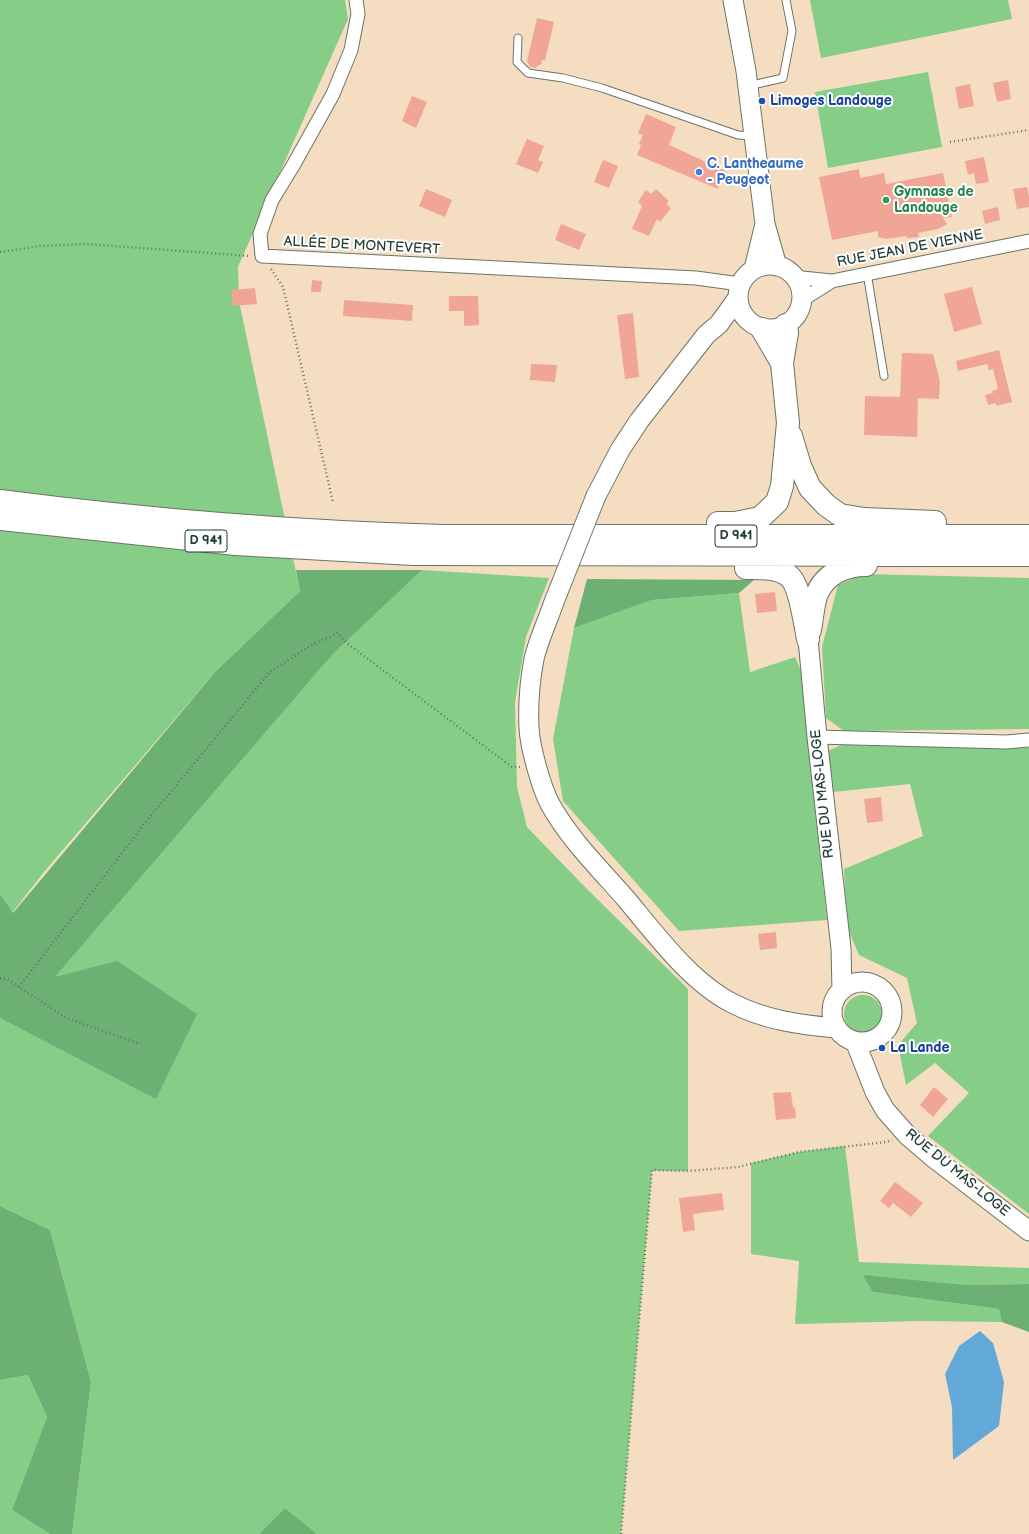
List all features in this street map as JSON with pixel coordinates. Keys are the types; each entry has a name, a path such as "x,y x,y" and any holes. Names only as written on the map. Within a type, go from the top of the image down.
{"highway":[{"path":"786,325 787,333 782,363 788,423 800,466 810,488 826,505 840,515 864,519 1021,526 1029,529"},
{"path":"757,327 782,363"},
{"path":"443,536 521,526 736,523 760,518 777,502 782,486 788,423"},
{"name":"D 941","path":"0,501 240,526 365,534 443,536 1029,536"},
{"name":"D 941","path":"0,519 236,544 413,554 1029,555"},
{"path":"629,555 675,566 761,568 778,571 790,577 798,591 808,639"},
{"path":"808,639 816,596 826,580 839,570 860,565 915,566 960,555"}],"main road":[{"path":"733,0 748,86 765,224 777,266"},
{"path":"754,269 765,224"},
{"path":"719,324 774,329 786,325 796,316 801,307 801,289 797,280 788,271 777,266 766,265 754,269 745,276 739,291 719,324 706,335 639,421 620,450 596,496 554,602 534,658 529,703 529,729 537,767 550,802 568,833 681,962 707,987 730,1003 751,1013 809,1026 837,1028"},
{"path":"739,291 742,314 757,327"},
{"name":"RUE DU MAS-LOGE","path":"808,639 817,737 841,948 842,990"},
{"name":"RUE DU MAS-LOGE","path":"841,948 864,982"},
{"path":"864,982 874,984 884,991 890,1000 892,1017 889,1027 885,1033 876,1039 864,1042 855,1041 845,1037 837,1028 833,1018 833,1007 836,997 842,990 851,984 864,982"},
{"path":"809,1026 833,1007"},
{"name":"RUE DU MAS-LOGE","path":"876,1039 876,1092"},
{"name":"RUE DU MAS-LOGE","path":"855,1041 885,1110 908,1136 935,1159 1029,1230"}],"street":[{"path":"262,256 260,234 272,200 333,94 351,50 358,14 356,0"},
{"name":"RUE JEAN DE VIENNE","path":"797,280 802,278 832,281 1029,241"},
{"name":"ALLÉE DE MONTEVERT","path":"262,256 696,278 739,291"},
{"path":"802,300 832,281"},
{"path":"817,737 1006,742 1029,740"}],"lane":[{"path":"748,86 783,78 792,30 786,0"},
{"path":"518,38 517,62 528,73 563,78 602,88 738,134 754,136"},
{"path":"867,273 884,376"}],"path":[{"path":"950,142 1029,130"},
{"path":"0,252 40,246 86,244 262,256 283,287 333,502"},
{"path":"19,987 145,823 270,672 310,646 337,633 348,644 512,767 537,767"},
{"path":"0,978 19,987 66,1018 140,1044"},
{"path":"621,1534 652,1170 688,1171 738,1167 799,1152 886,1142 908,1136"}],"green space":[{"path":"0,0 345,0 348,19 238,267 239,301 300,591 216,671 44,872 12,913 0,894"},
{"path":"810,0 1008,0 1012,19 821,58"},
{"path":"928,72 942,147 828,168 815,92"},
{"path":"296,570 422,570 333,654 55,977 117,961 197,1014 156,1099 0,1018 0,894 13,913 216,671 300,591"},
{"path":"422,570 549,578 526,637 515,702 517,787 527,827 688,989 688,1171 652,1171 621,1534 317,1534 285,1508 259,1534 72,1534 91,1382 50,1230 0,1206 0,1018 156,1098 55,977 333,654"},
{"path":"863,574 1029,578 1029,729 844,731 826,718 822,647 838,585"},
{"path":"587,579 754,580 739,593 652,600 574,628"},
{"path":"739,593 750,672 795,657 801,671 827,920 679,931 563,801 553,739 574,628 652,600"},
{"path":"841,745 1029,748 1029,1214 928,1136 969,1093 935,1063 906,1085 898,1045 917,1023 907,978 859,955 847,927 844,869 923,836 910,784 833,792 828,751"},
{"path":"863,995 873,998 879,1004 882,1014 879,1024 873,1030 863,1033 853,1030 847,1024 844,1014 847,1004 853,998"},
{"path":"845,1146 859,1262 1029,1268 1029,1284 964,1285 873,1292 999,1309 1002,1322 920,1321 795,1324 799,1261 751,1254 751,1163 799,1152"},
{"path":"0,1206 50,1230 91,1382 72,1534 50,1534 12,1510 47,1417 28,1375 0,1380"},
{"path":"863,1275 964,1285 1029,1284 1029,1332 1002,1322 999,1309 873,1292"},
{"path":"28,1375 47,1417 12,1510 50,1534 0,1534 0,1380"},
{"path":"285,1508 317,1534 259,1534"}],"water":[{"path":"980,1331 993,1343 1004,1382 999,1426 953,1460 952,1407 945,1374 959,1346"}],"building":[{"path":"537,18 554,22 545,60 542,60 541,64 535,68 530,67 527,61"},
{"path":"1008,80 1011,99 997,102 993,83"},
{"path":"970,84 974,106 959,109 955,87"},
{"path":"412,96 427,102 416,128 402,121"},
{"path":"646,114 676,127 669,145 726,171 718,189 637,155 641,145 639,144 643,135 638,133"},
{"path":"527,139 544,146 538,160 543,162 538,173 516,164"},
{"path":"984,157 989,182 976,184 974,173 968,175 965,161"},
{"path":"603,160 618,166 609,188 594,182"},
{"name":"Gymnase de Landouge","path":"859,169 860,178 884,173 886,184 943,173 952,217 943,218 947,224 938,229 918,233 919,237 907,238 907,236 886,239 878,237 878,231 832,240 819,177"},
{"path":"1027,187 1029,207 1017,209 1013,189"},
{"path":"426,189 452,200 445,217 419,206"},
{"path":"656,189 669,201 666,204 671,208 660,222 657,219 649,236 632,229 642,206 638,202 646,190 651,194"},
{"path":"998,207 1000,220 985,224 982,211"},
{"path":"561,224 586,234 579,250 555,240"},
{"path":"312,280 322,281 321,292 311,292"},
{"path":"972,287 982,324 954,332 944,294"},
{"path":"255,288 257,304 233,306 231,290"},
{"path":"449,296 478,296 479,325 464,326 464,311 449,311"},
{"path":"344,300 413,305 412,321 343,316"},
{"path":"633,313 639,377 625,379 617,315"},
{"path":"999,350 1012,402 996,406 996,403 988,405 985,395 993,393 992,391 998,389 993,369 989,370 987,364 958,371 956,361"},
{"path":"902,353 933,354 940,381 939,399 918,398 917,437 864,435 865,396 900,397"},
{"path":"531,364 557,365 555,382 530,380"},
{"path":"775,592 777,611 757,613 755,594"},
{"path":"881,797 883,821 867,823 864,799"},
{"path":"776,932 777,948 760,950 758,934"},
{"path":"934,1087 948,1099 933,1117 920,1105"},
{"path":"791,1092 796,1118 776,1120 773,1093"},
{"path":"895,1182 923,1203 911,1217 893,1203 889,1208 880,1201"},
{"path":"722,1193 724,1210 693,1214 695,1230 683,1232 679,1198"}],"place":[{"name":"Limoges Landouge","path":"762,101"},
{"name":"C. Lantheaume - Peugeot","path":"699,172"},
{"name":"Gymnase de Landouge","path":"886,200"},
{"name":"La Lande","path":"882,1048"}]}
